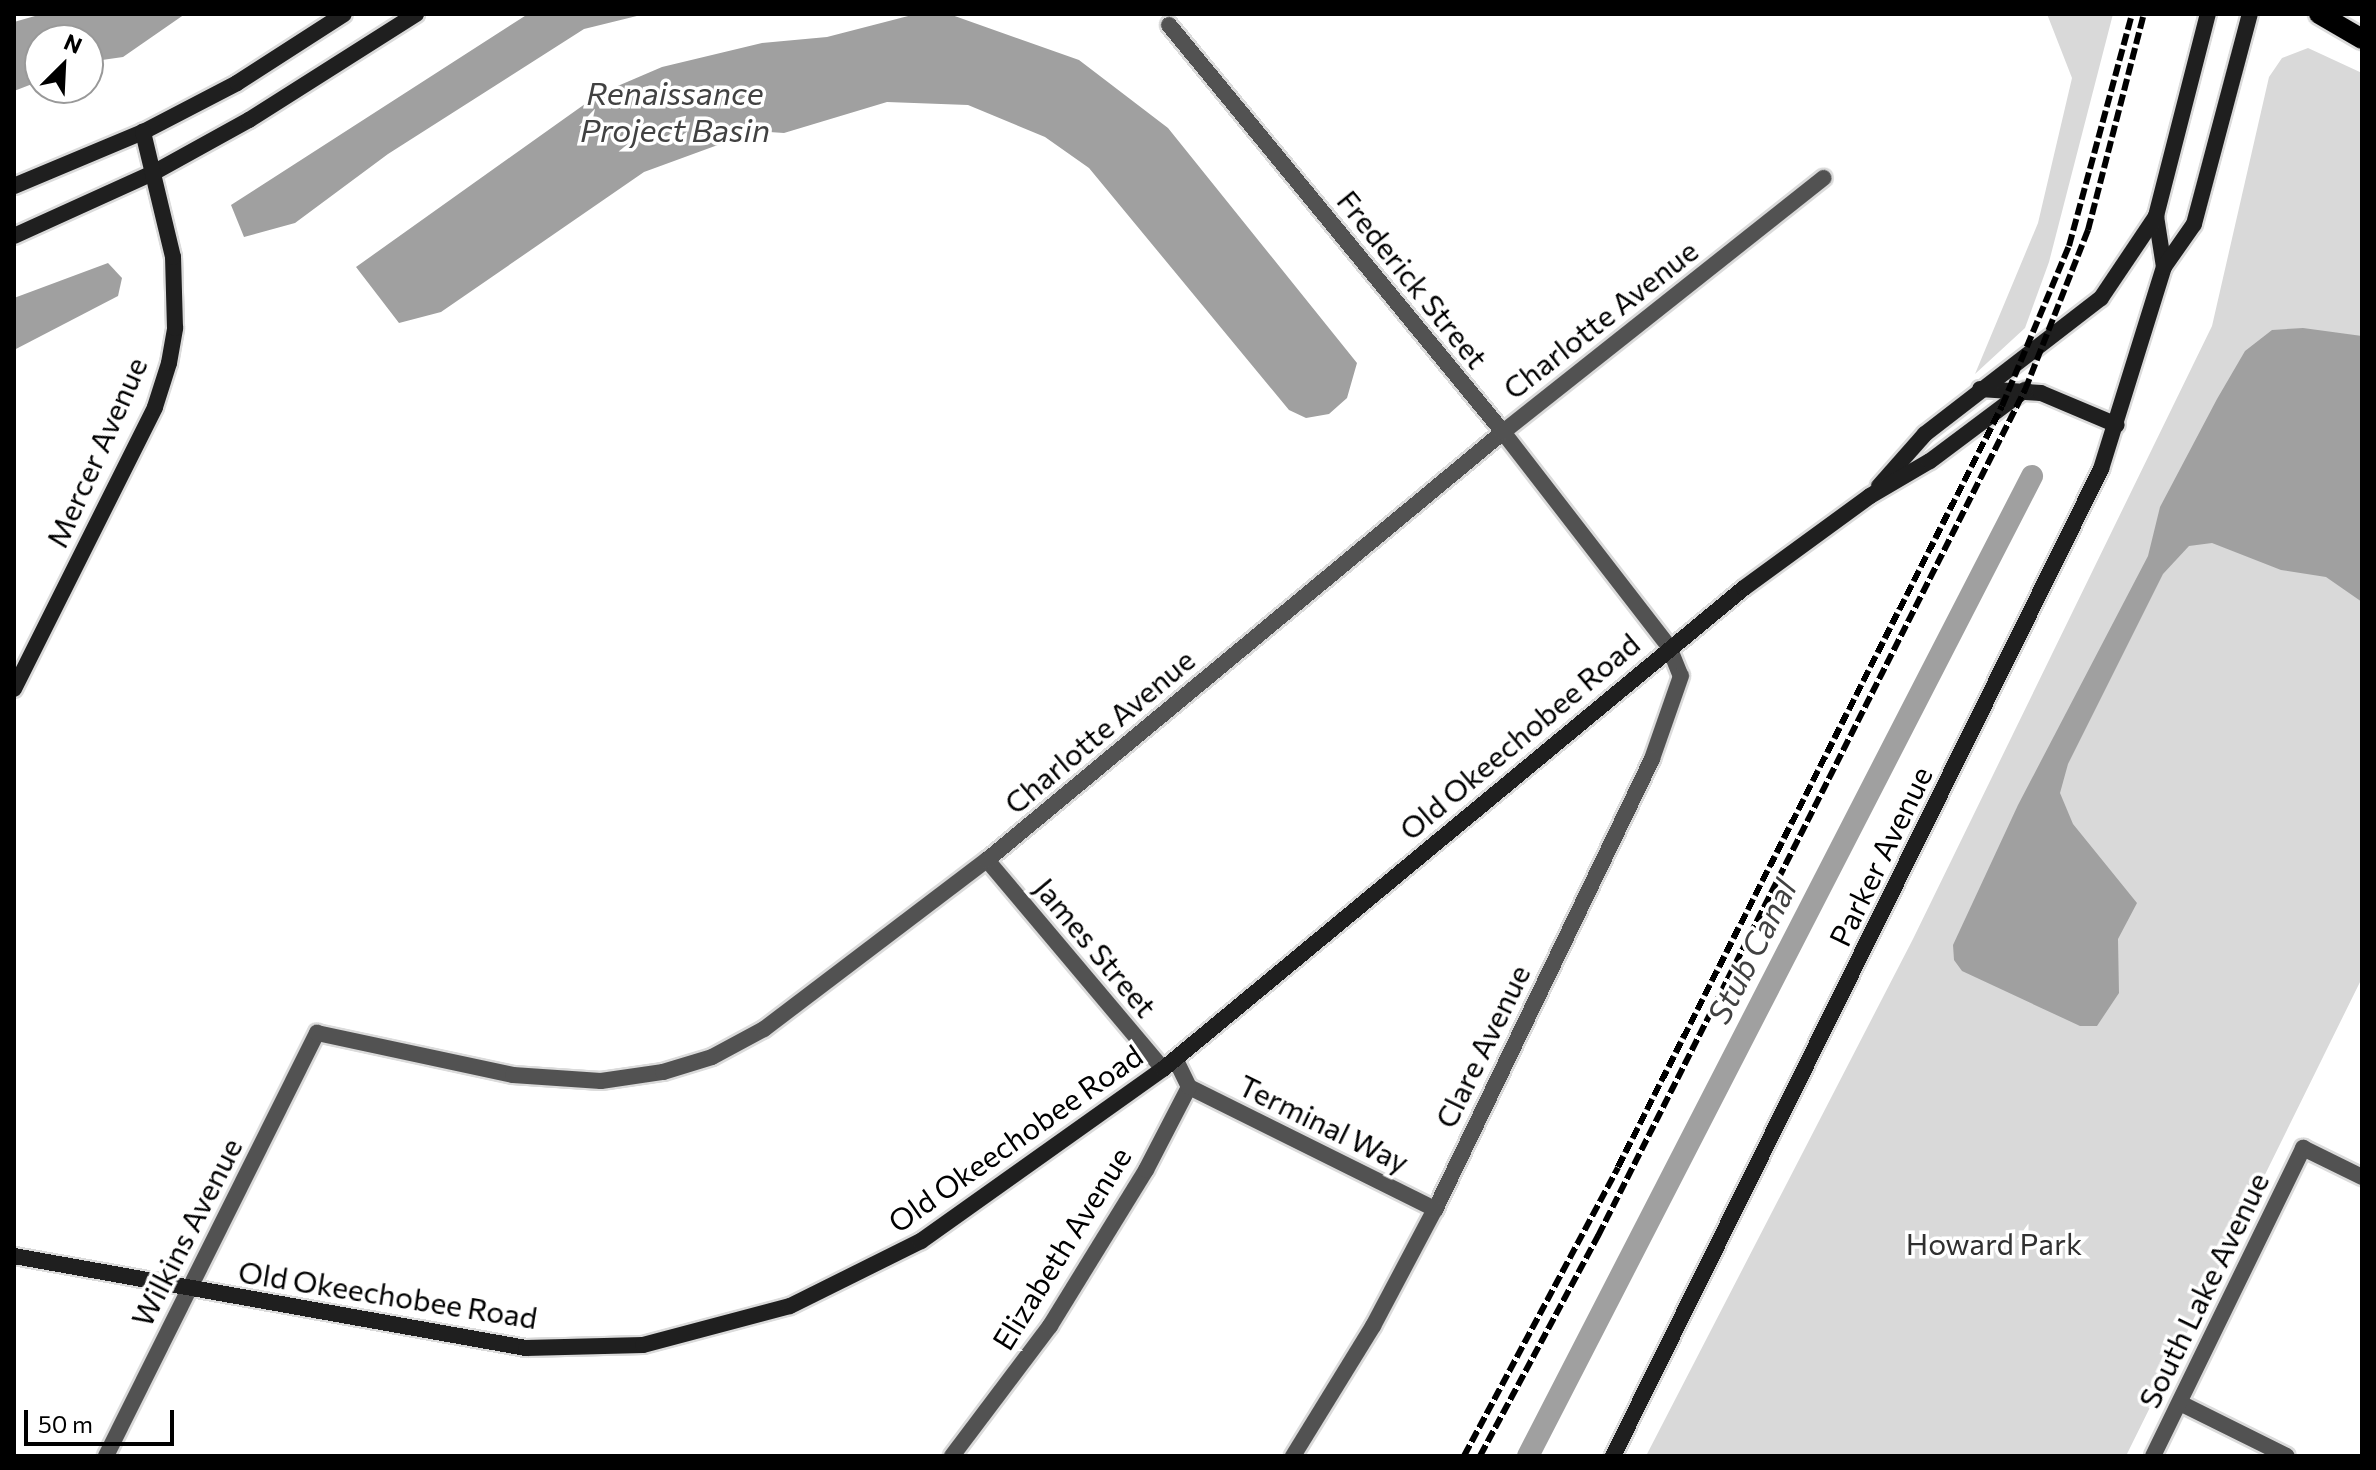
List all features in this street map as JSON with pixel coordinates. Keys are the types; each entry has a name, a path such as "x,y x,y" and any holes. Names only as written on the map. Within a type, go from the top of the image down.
{"main road":[{"path":"2319,14 2362,39"}],"street":[{"path":"14,186 143,132 237,83 344,14"},
{"path":"14,236 153,173 337,69 416,14"},
{"name":"Parker Avenue","path":"2164,267 2156,216 2208,14"},
{"name":"Parker Avenue","path":"1613,1456 2060,554 2117,425 2164,267 2194,224 2250,14"},
{"name":"Frederick Street","path":"1169,25 1503,432 1669,647"},
{"name":"Mercer Avenue","path":"14,689 155,407 169,363 176,292 143,132"},
{"name":"Charlotte Avenue","path":"317,1033 513,1075 601,1081 663,1072 712,1057 764,1029 987,860 1503,432 1823,178"},
{"name":"Old Okeechobee Road","path":"1870,496 1925,434 2101,298 2156,216"},
{"path":"1980,389 2025,390 2059,398 2117,425"},
{"name":"Old Okeechobee Road","path":"14,1256 526,1348 643,1345 693,1336 790,1306 921,1241 1170,1065 1669,647 1870,496 1930,461 2025,390"},
{"name":"Clare Avenue","path":"1293,1456 1378,1317 1435,1209 1652,759 1681,676 1669,647"},
{"name":"James Street","path":"987,860 1170,1065"},
{"name":"Wilkins Avenue","path":"106,1456 317,1033"},
{"path":"1170,1065 1189,1087"},
{"name":"Terminal Way","path":"1189,1087 1435,1209"},
{"name":"Elizabeth Avenue","path":"952,1456 1032,1351 1100,1250 1189,1087"},
{"name":"South Lake Avenue","path":"2153,1456 2303,1148 2362,1177"},
{"path":"2180,1403 2287,1456"}],"green space":[{"path":"2047,14 2113,14 2049,262 2025,328 1975,374 2038,223 2072,78"},
{"name":"Howard Park","path":"2308,48 2362,73 2362,978 2126,1456 1646,1456 1913,939 2212,326 2269,77 2282,58"}],"water":[{"path":"42,14 185,14 123,57 104,60 104,24 24,24 24,87 14,91 14,22"},
{"path":"528,14 645,14 584,29 388,154 295,223 244,237 231,205"},
{"name":"Renaissance Project Basin","path":"916,14 949,14 1079,60 1168,128 1357,363 1347,398 1329,414 1306,418 1289,410 1089,168 1045,137 968,105 887,102 784,133 756,131 644,172 441,312 399,323 356,267 599,94 662,67 762,43 827,37"},
{"path":"108,263 122,278 118,296 14,350 14,298"},
{"path":"2303,328 2362,336 2362,602 2326,577 2281,570 2212,543 2189,546 2163,574 2068,764 2060,793 2073,824 2137,903 2118,939 2119,993 2097,1026 2080,1026 1962,971 1954,960 1953,945 2018,805 2148,556 2160,507 2217,399 2245,351 2272,330"}],"waterway":[{"name":"Stub Canal","path":"1528,1456 2032,476"}],"railway":[{"path":"1464,1456 1618,1167 2002,406 2069,246 2132,14"},
{"path":"1480,1456 1598,1236 2025,390 2088,230 2144,14"}]}
